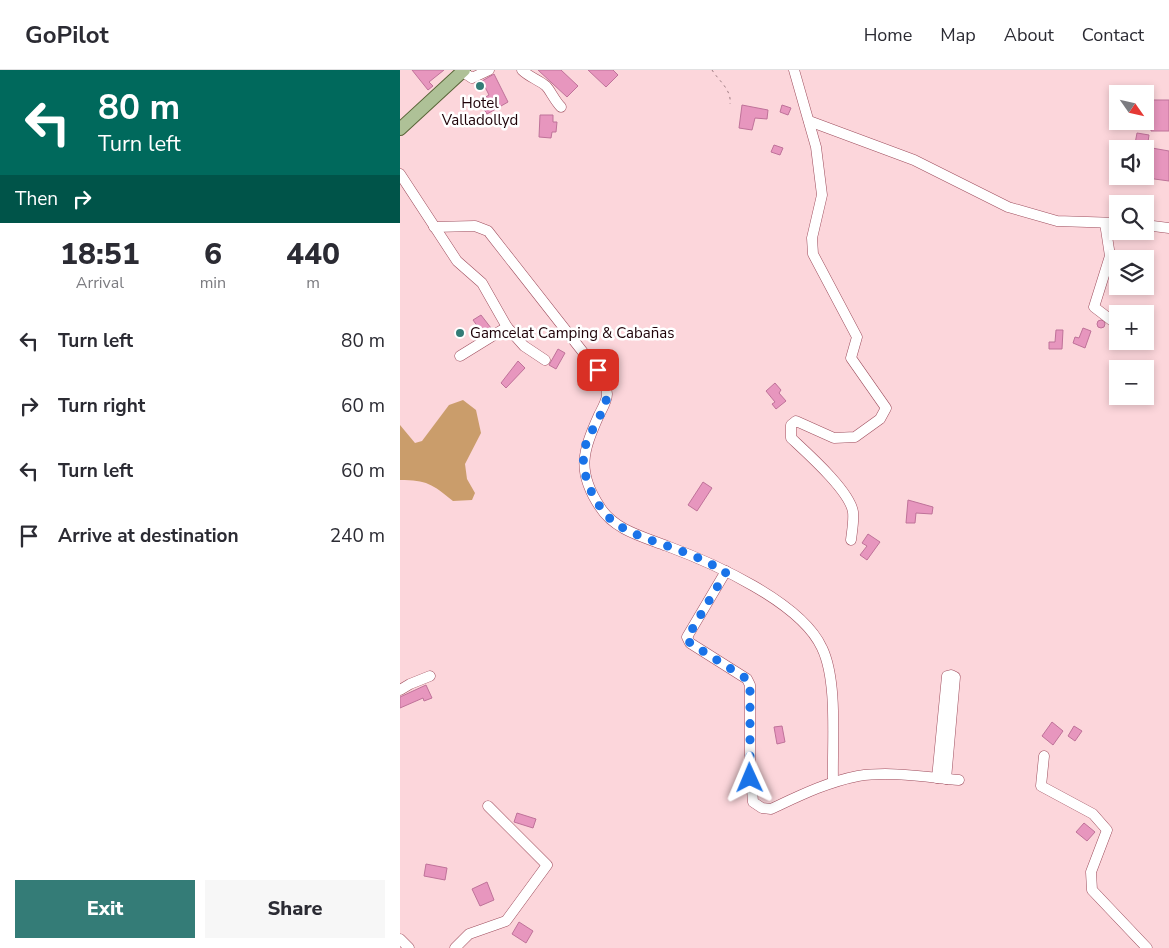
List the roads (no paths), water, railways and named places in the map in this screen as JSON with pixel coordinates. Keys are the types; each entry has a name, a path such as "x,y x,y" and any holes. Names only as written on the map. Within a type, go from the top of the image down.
{"main road":[{"path":"400,129 463,71"}],"street":[{"path":"463,71 472,78 489,70"},
{"path":"522,70 529,78 546,86 552,98 561,107"},
{"path":"794,70 816,147 822,195 812,238 813,254 856,337 851,358 886,408 880,419 855,437 834,438 796,422 791,425 791,438 833,480 853,511 851,540"},
{"path":"809,121 914,160 1008,207 1058,221 1109,223"},
{"path":"400,174 457,261 482,283 506,327 524,346 545,360"},
{"path":"1105,223 1110,256 1094,307 1109,318"},
{"path":"434,227 475,226 488,231 570,338 598,370 606,386 608,396 585,448 584,467 590,487 600,508 613,521 628,531 697,557 726,572 794,612 810,628 823,648 831,681 833,782"},
{"path":"1154,226 1169,228"},
{"path":"460,356 506,327"},
{"path":"726,572 687,638 690,643 747,679 750,685 750,771 753,802 762,808 771,809 833,782 859,776 885,774 959,780"},
{"path":"951,675 955,677 941,778 947,676 951,675"},
{"path":"400,690 430,676"},
{"path":"1044,756 1041,786 1093,814 1107,830 1091,872 1092,890 1147,948"},
{"path":"455,948 469,934 506,921 547,865 488,806"},
{"path":"400,939 409,948"}],"place":[{"name":"Hotel Valladollyd","path":"480,86"},
{"name":"Gamcelat Camping & Cabañas","path":"460,333"}]}
